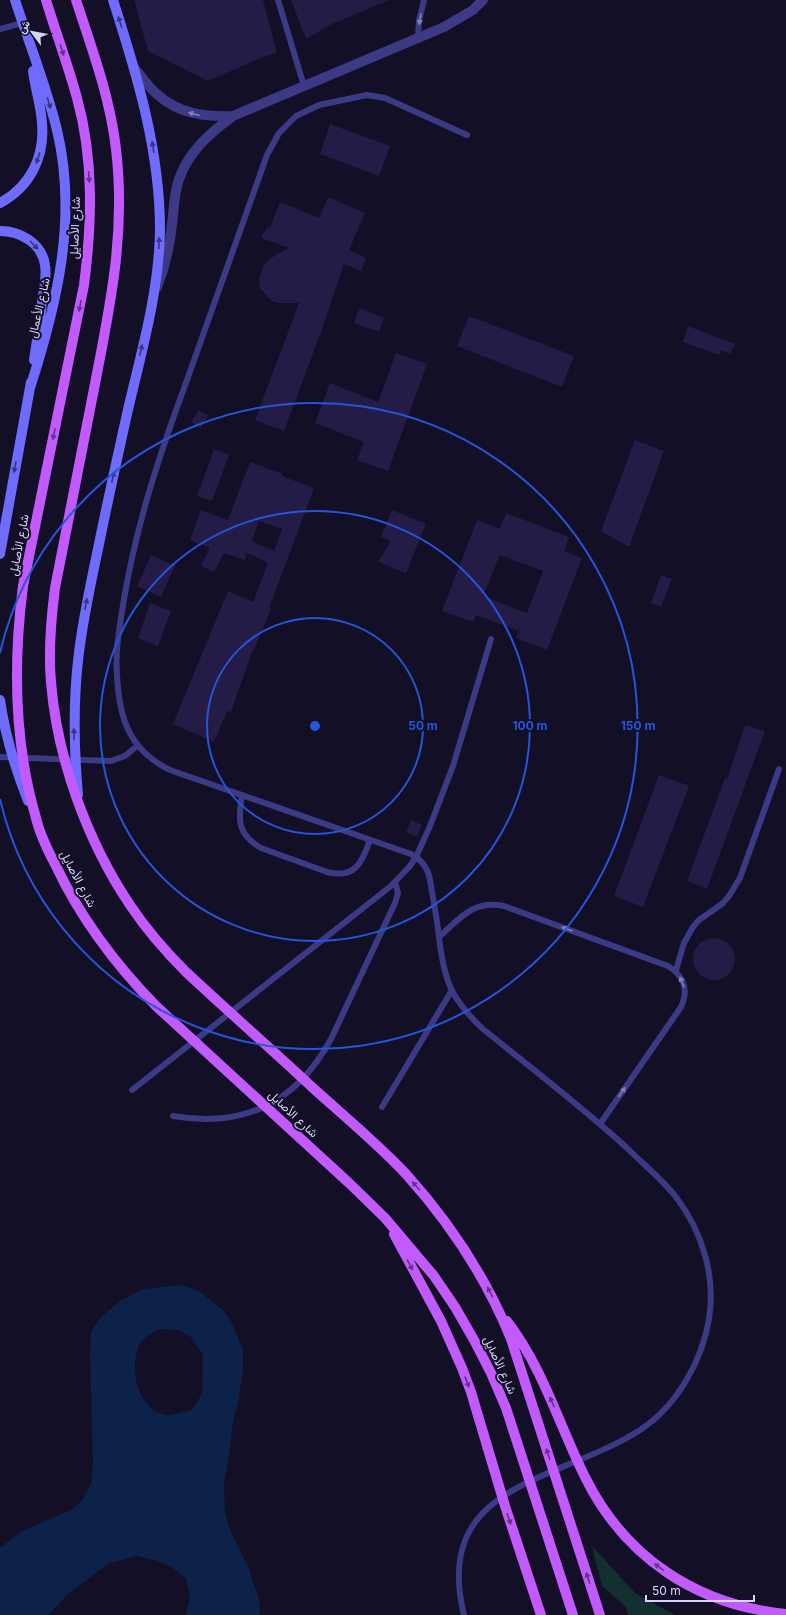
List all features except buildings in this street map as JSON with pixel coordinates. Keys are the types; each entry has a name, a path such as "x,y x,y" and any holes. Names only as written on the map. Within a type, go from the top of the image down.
{"main road":[{"name":"شارع الأصايل","path":"46,0 78,99 87,152 90,205 88,258 84,285 25,579 19,620 17,680 19,720 22,753 36,819 50,854 85,919 129,978 156,1006 349,1183 385,1218 434,1276 463,1320 491,1373 506,1408 573,1615"},
{"name":"شارع الأصايل","path":"76,0 106,92 116,148 120,205 118,247 113,290 55,588 51,619 50,665 54,711 62,749 78,801 114,880 130,905 166,951 186,972 381,1149 432,1205 469,1255 500,1310 515,1350 600,1615"},
{"path":"385,1218 441,1321 462,1368 471,1392 505,1506 541,1615"},
{"path":"500,1310 518,1334 541,1376 596,1498 624,1535 640,1552 658,1567 698,1591 742,1607 786,1614"}],"street":[{"name":"شارع الأعمال","path":"15,0 50,104 57,131 62,158 66,213 65,241 61,269 49,329 30,388"},
{"path":"114,0 136,70 149,127 158,186 159,237 154,296"},
{"path":"78,801 75,766 75,709 82,625 116,462 154,296 167,258 171,238 174,199 179,179 188,160 200,143 233,116 418,38 459,19 473,10 483,0"},
{"name":"شارع الأعمال","path":"0,203 18,190 27,181 34,169 42,145 42,122 33,73 32,51"},
{"path":"136,70 157,95 178,108 201,116 233,116"},
{"name":"شارع الأعمال","path":"0,231 10,231 22,235 32,242 40,252 45,264 46,279 30,388"},
{"path":"0,554 30,388"},
{"path":"0,700 8,744 15,769 36,819"}],"lane":[{"path":"278,0 304,86"},
{"path":"418,38 419,21 424,0"},
{"path":"0,29 22,23"},
{"path":"464,1615 458,1589 458,1564 465,1539 478,1518 495,1500 517,1487 619,1441 641,1429 660,1414 676,1396 686,1380 700,1353 711,1309 710,1284 706,1260 699,1237 689,1215 675,1195 658,1178 600,1124 483,1029 471,1017 452,990 441,954 429,873 422,862 416,857 170,770 156,763 143,753 127,726 122,710 117,674 118,639 133,549 157,461 272,144 287,124 307,109 318,105 367,94 385,98 467,135"},
{"path":"132,1090 403,875 416,857 430,826 453,766 491,638"},
{"path":"0,757 110,761 125,756 138,746"},
{"path":"676,970 684,943 693,927 702,918 722,904 735,888 740,878 779,769"},
{"path":"242,795 239,813 240,824 244,834 251,842 261,848 327,872 344,874 360,865 370,840"},
{"path":"172,1116 214,1120 249,1112 275,1101 292,1089 308,1074 320,1058 331,1039 395,903 398,893 395,882"},
{"path":"439,937 467,912 480,906 494,904 504,906 661,963 676,970 683,981 685,988 685,994 681,1007 600,1124"},
{"path":"382,1107 452,990"}],"green space":[{"path":"592,1546 635,1593 675,1615 628,1615 626,1607 602,1586"}],"water":[{"path":"181,1285 199,1291 224,1311 232,1323 243,1350 243,1370 238,1403 233,1420 224,1483 225,1514 231,1532 248,1567 259,1600 260,1615 186,1615 190,1596 186,1579 172,1567 155,1560 136,1556 110,1563 70,1592 48,1615 0,1615 0,1548 20,1532 73,1509 82,1500 91,1484 93,1464 90,1352 91,1331 102,1316 120,1301 143,1289","holes":["159,1329 178,1330 191,1337 203,1355 202,1394 192,1410 165,1415 155,1411 142,1396 136,1377 136,1356 138,1347 144,1338 150,1334"]}]}
